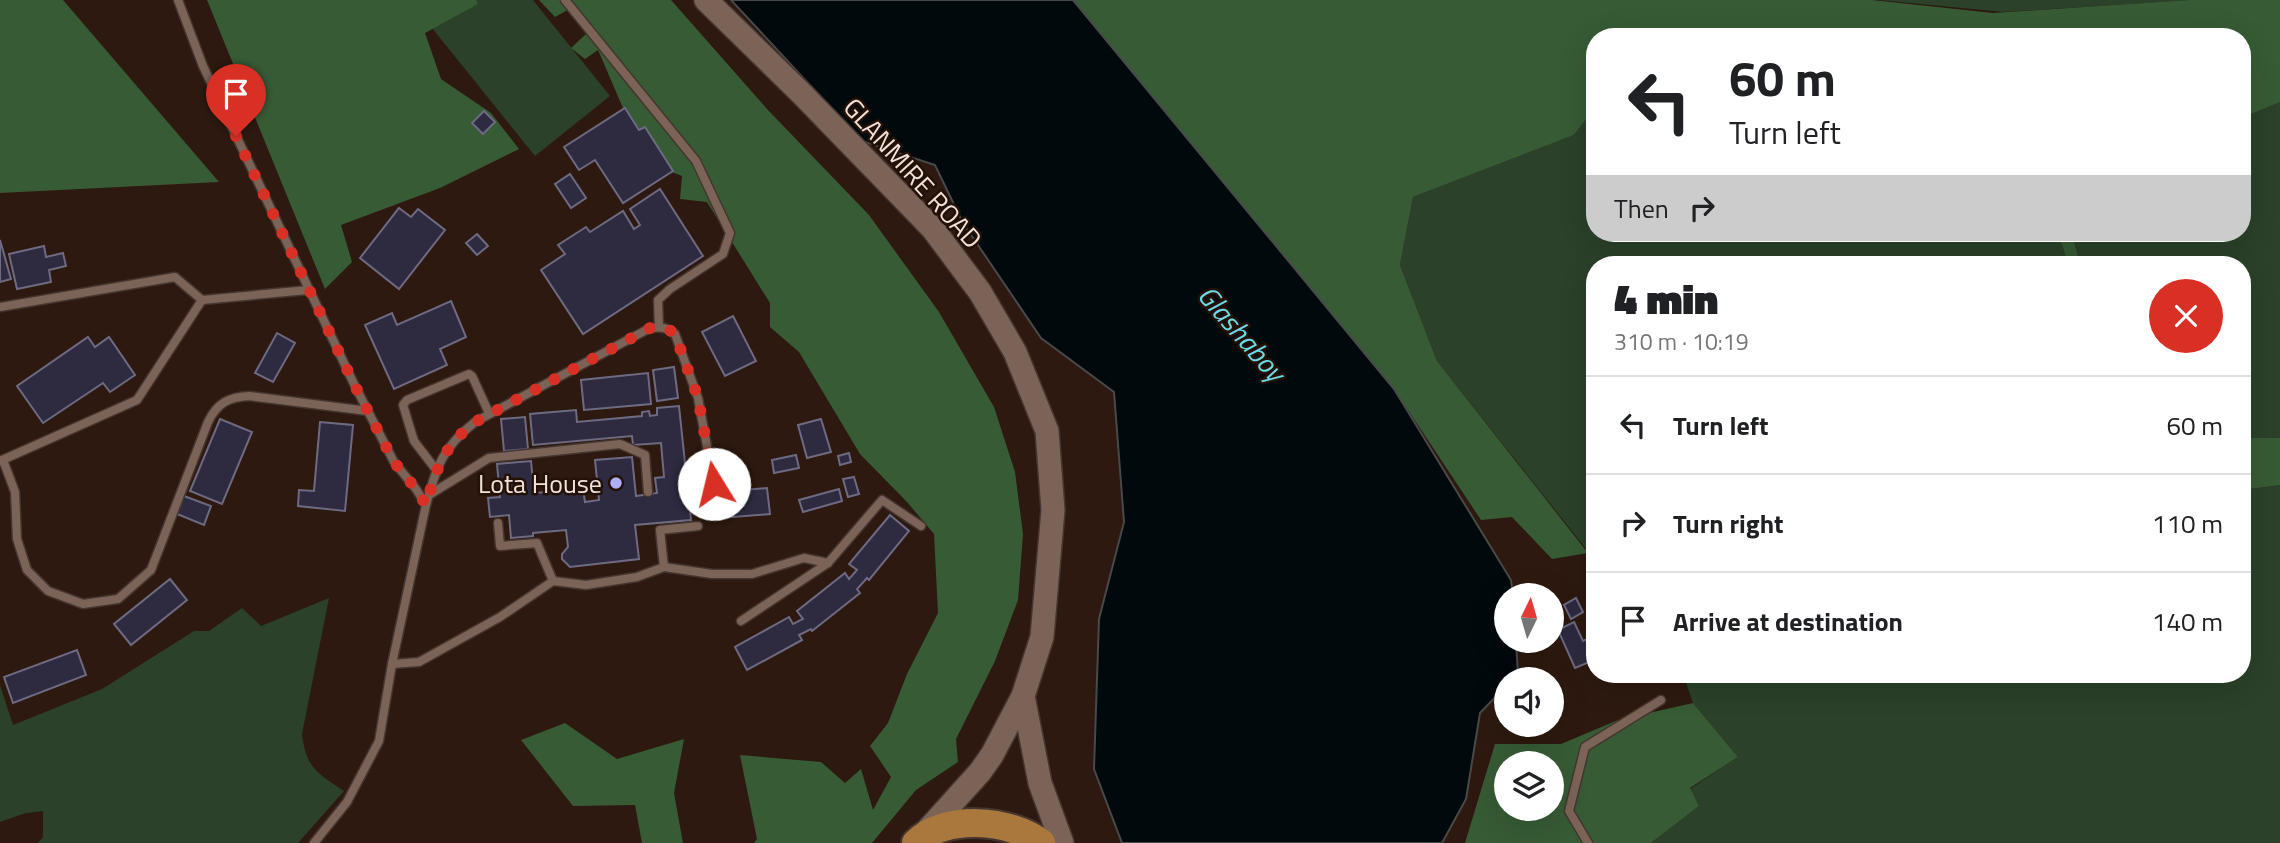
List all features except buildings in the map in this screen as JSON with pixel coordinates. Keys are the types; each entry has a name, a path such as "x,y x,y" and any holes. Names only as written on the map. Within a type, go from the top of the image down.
{"highway":[{"path":"919,839 960,824 997,823 1033,836 1041,843"}],"main road":[{"name":"GLANMIRE ROAD","path":"706,0 933,229 980,292 1015,352 1046,431 1053,510 1042,637 1023,696 992,755 919,839"},
{"path":"1023,696 1040,783 1062,843"}],"lane":[{"path":"178,0 203,66 308,290 394,462 426,505"},
{"path":"565,0 696,161 730,233 723,254 658,300 659,327"},
{"path":"0,307 175,277 202,299 308,290"},
{"path":"202,299 137,400 1,460 15,492 17,539 27,570 48,592 83,604 118,598 150,570 208,422 214,410 223,402 233,397 250,396 368,411"},
{"path":"314,843 347,802 379,741 392,664 426,505 443,454 451,443 489,412 650,328 668,328 675,334 694,385 704,422 714,484"},
{"path":"437,471 414,441 403,405 407,400 469,374 489,412"},
{"path":"429,495 489,458 620,444 645,455 648,492"},
{"path":"741,621 828,563 882,500 920,526"},
{"path":"498,523 499,546 537,543 553,581"},
{"path":"664,566 660,530 698,526"},
{"path":"392,664 419,662 500,617 553,581 586,585 637,577 664,566 712,574 752,574 804,558 828,563"},
{"path":"1588,843 1569,810 1585,747 1661,700"}],"green space":[{"path":"0,0 63,0 219,182 0,193"},
{"path":"207,0 476,0 478,4 425,33 441,79 491,113 519,149 440,188 341,225 352,262 325,289"},
{"path":"457,0 533,0 610,96 535,156 428,23"},
{"path":"539,0 671,0 767,109 869,215 939,312 994,407 1015,472 1023,534 1018,600 995,661 956,739 958,762 916,790 872,843 754,843 757,839 740,755 821,762 845,783 861,769 873,810 891,777 870,746 888,723 907,674 938,613 934,534 860,454 799,352 770,327 770,303 707,202 680,199 682,176 656,166 661,150 626,115 598,50 585,59 571,48 587,33 575,6 555,17"},
{"path":"1073,0 1872,0 1993,13 2190,0 2280,0 2280,102 2251,114 2251,28 1586,28 1586,119 1574,135 1413,197 1400,265 1437,361 1586,553 1552,559 1512,517 1481,520 1394,389"},
{"path":"1879,0 2197,0 2003,12"},
{"path":"2280,102 2280,438 2251,439 2251,256 2078,256 2074,242 2251,242 2251,114"},
{"path":"1586,119 1586,242 2060,242 2065,256 1586,256 1586,549 1437,361 1400,265 1413,197 1574,135"},
{"path":"2060,242 2074,242 2078,256 2065,256"},
{"path":"2251,438 2280,438 2280,485 2251,489"},
{"path":"2280,485 2280,843 1651,843 1699,806 1690,789 1738,757 1693,703 1686,683 2251,683 2251,489"},
{"path":"329,598 302,734 306,755 314,768 344,791 298,843 38,843 43,837 43,811 26,813 0,822 0,685 13,725 102,689 194,631 209,631 242,608 261,626"},
{"path":"1693,703 1738,757 1690,788 1699,806 1651,843 1465,843 1495,744 1561,744 1618,720"},
{"path":"565,723 617,759 684,739 674,793 683,843 642,843 635,805 573,806 521,740"}],"water":[{"name":"Glashaboy","path":"731,0 1073,0 1394,389 1511,580 1511,583 1494,583 1494,653 1517,653 1518,667 1494,667 1494,698 1480,713 1466,799 1442,843 1122,843 1094,769 1099,619 1124,522 1114,392 1041,338 963,223 935,165 862,141"}],"place":[{"name":"Lota House","path":"616,483"}],"route":[{"path":"236,136 308,290 394,462 426,505 443,454 462,432 475,422 489,412 650,328 659,327 668,328 675,334 698,398 714,484"}]}
